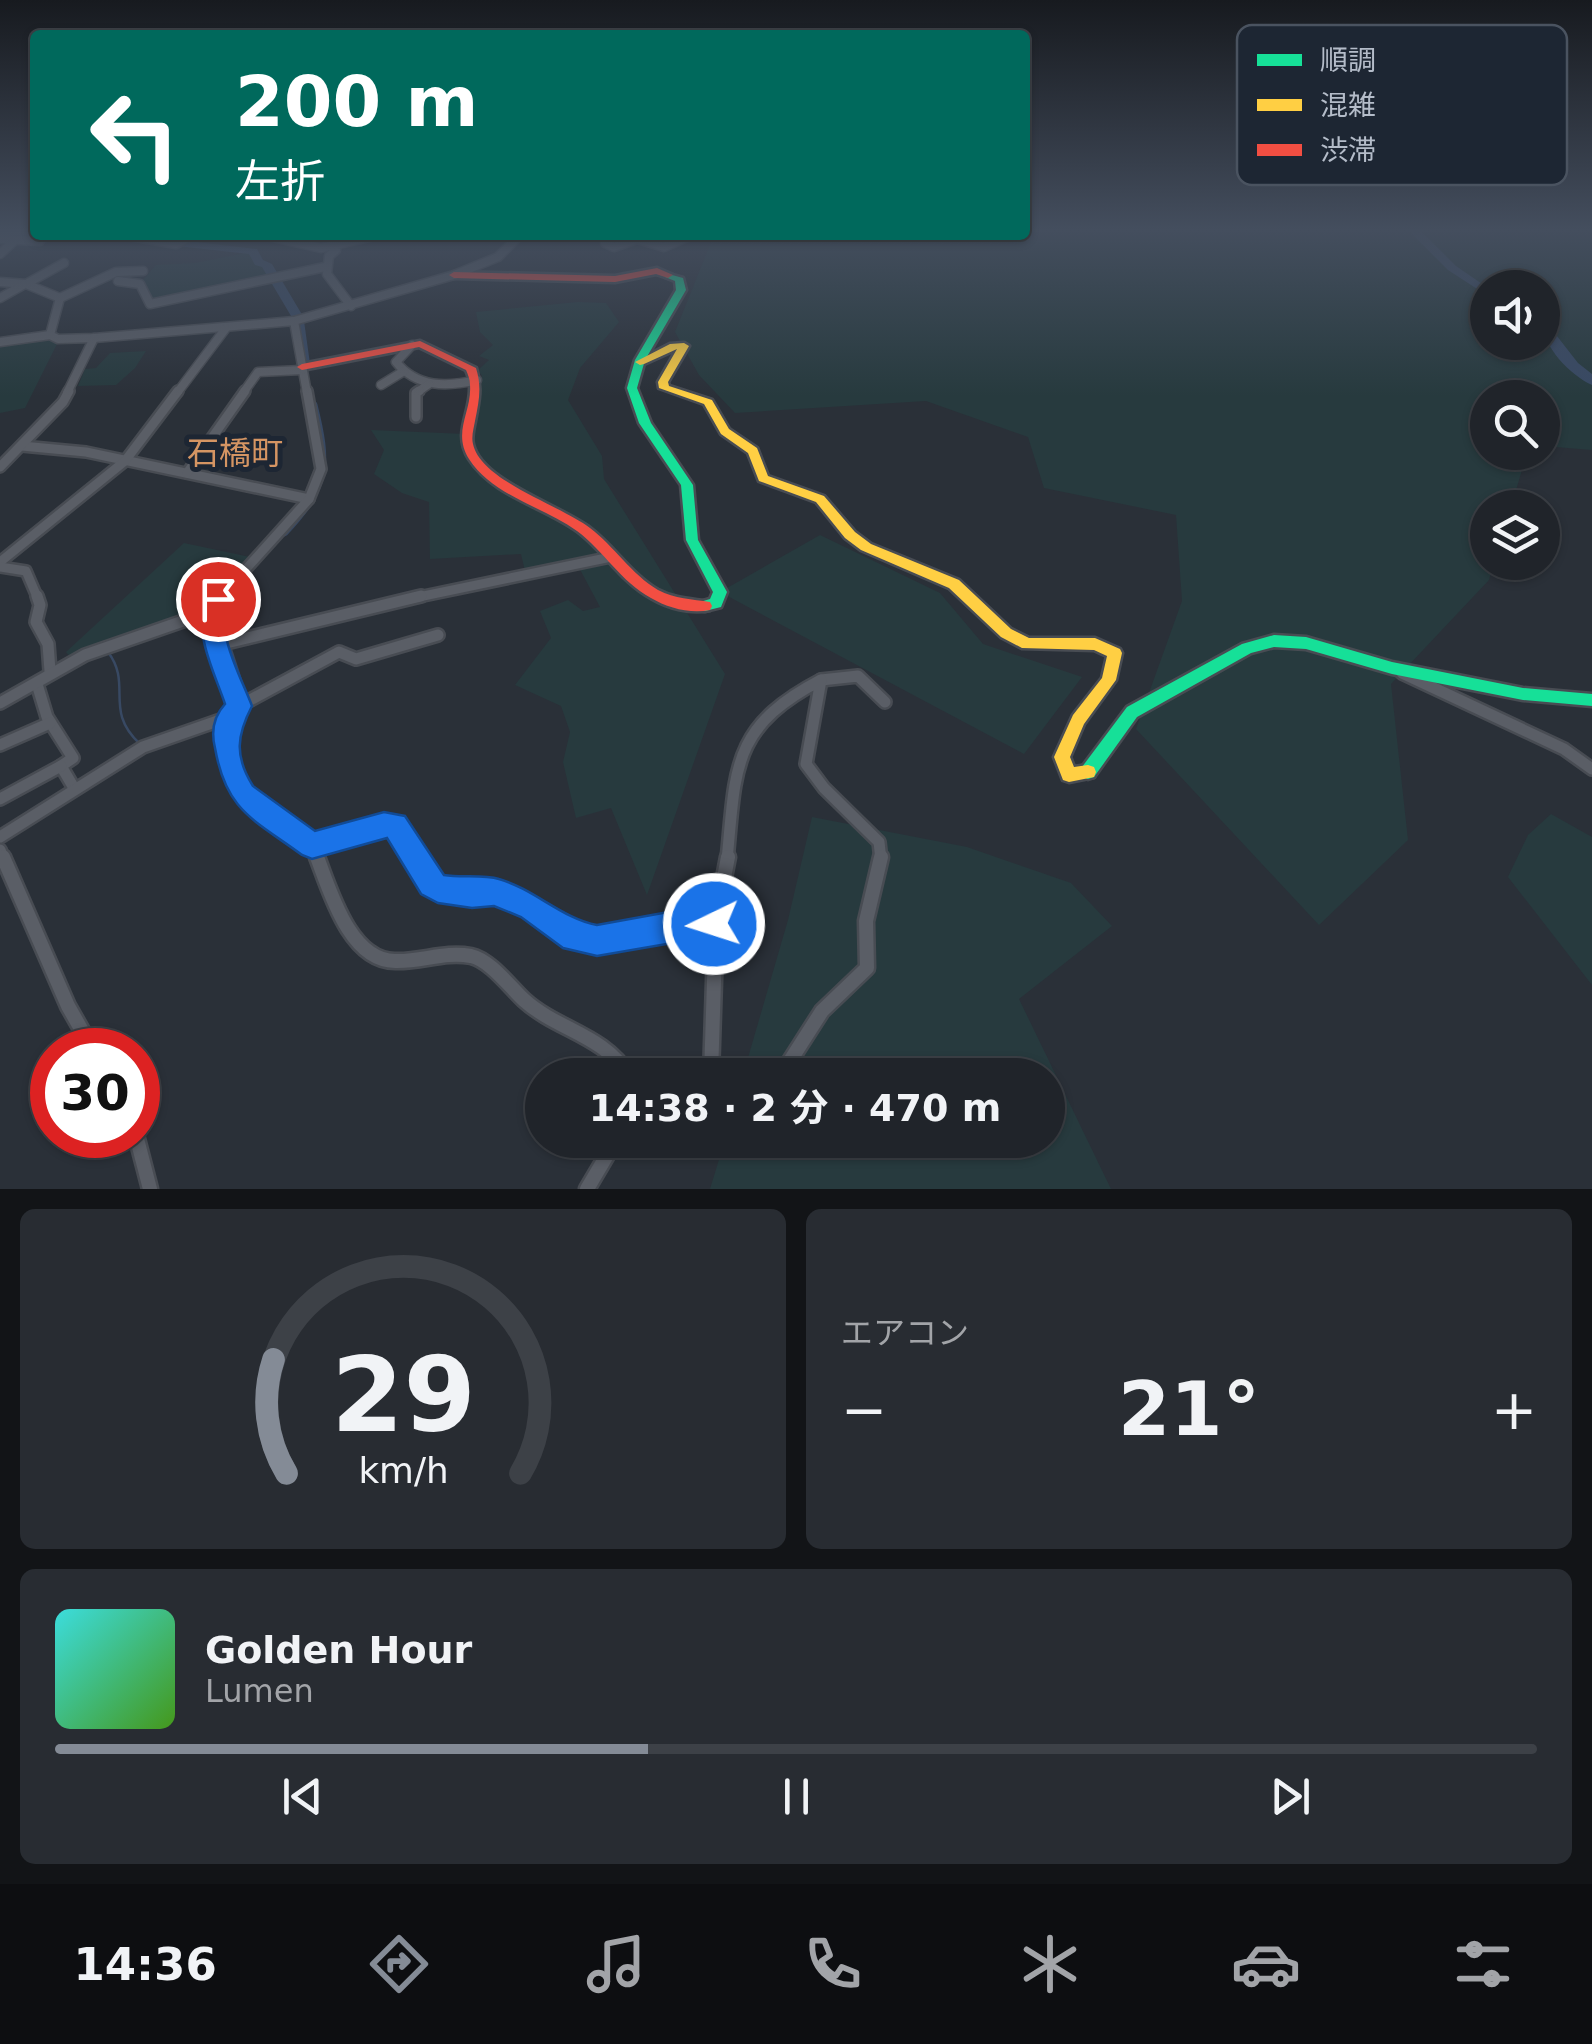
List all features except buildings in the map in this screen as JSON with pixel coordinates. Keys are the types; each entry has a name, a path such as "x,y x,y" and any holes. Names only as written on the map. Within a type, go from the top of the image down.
{"street":[{"path":"26,284 60,298 89,284"},
{"path":"140,284 150,304 242,284"},
{"path":"336,284 350,306"},
{"path":"0,342 294,321 425,284"},
{"path":"186,474 258,372 302,368 426,345 471,368 477,380 464,426 466,446 483,470 586,531 652,592 692,608 716,602 720,592 703,568 690,533 690,493 635,402 632,378 682,295 682,284"},
{"path":"50,336 60,298"},
{"path":"0,703 37,684 50,671 85,655 188,622 212,610 226,586 309,499 318,480 320,458 294,321"},
{"path":"0,565 125,461 226,328"},
{"path":"0,467 64,402 94,338"},
{"path":"412,345 396,362 404,371 429,384"},
{"path":"640,362 674,346 684,346 666,375 664,388 708,402 726,431 753,451 763,478 820,499 850,536 878,555 954,584 1006,633 1028,644 1095,644 1115,653 1117,662 1109,681 1077,721 1067,742 1062,757 1069,775 1086,774 1132,712 1247,648 1286,640 1392,668 1524,694 1592,700"},
{"path":"380,385 404,371"},
{"path":"416,416 416,393 429,384 440,383 446,388 477,380"},
{"path":"22,446 59,448 309,499"},
{"path":"218,645 331,615 611,557"},
{"path":"0,565 30,574 40,605 36,622 48,644 50,671"},
{"path":"212,610 218,645 239,706"},
{"path":"0,837 143,748 229,717 239,706 339,652 356,659 438,635"},
{"path":"1392,668 1564,749 1592,769"},
{"path":"714,1058 712,999 718,933 714,924 726,873 734,774 747,739 788,694 850,672 866,679 885,702"},
{"path":"792,1058 822,1012 866,968 866,920 882,854 879,842 824,788 806,764 821,680"},
{"path":"0,799 73,758 50,723 37,684"},
{"path":"229,717 225,736 234,780 243,795 312,845 340,918 359,944 392,962 444,954 477,956 532,1006 618,1058"},
{"path":"0,745 50,723"},
{"path":"61,766 74,788"},
{"path":"312,845 384,824 395,826 438,889 472,894 494,891 531,907 574,937 597,941 701,922 714,924"},
{"path":"0,850 80,1028"},
{"path":"142,1158 150,1189"},
{"path":"588,1189 606,1158"}],"green space":[{"path":"145,284 234,284 153,302"},
{"path":"694,284 1470,284 1470,360 1560,360 1560,284 1592,284 1592,450 1560,447 1560,380 1470,380 1470,470 1522,470 1516,490 1470,490 1470,580 1489,580 1391,684 1408,840 1319,925 1136,729 1182,601 1176,515 1044,488 1028,437 926,401 735,413 699,375 675,332"},
{"path":"606,303 619,322 580,368 568,400 602,456 604,479 725,674 647,895 611,808 576,818 563,762 570,732 561,706 515,685 551,638 540,611 568,600 583,611 600,607 576,562 525,571 521,554 430,559 429,502 402,493 374,474 384,450 371,430 466,434 482,376 478,370 489,360 479,356 493,345 480,332 476,312"},
{"path":"47,338 58,342 25,408 0,413 0,346"},
{"path":"146,351 116,385 78,386 85,369 96,368 110,353"},
{"path":"820,535 940,593 983,644 1082,677 1024,754 720,592"},
{"path":"184,543 250,557 202,613 71,658 66,652"},
{"path":"1551,814 1592,837 1592,985 1508,877 1528,835"},
{"path":"812,817 967,847 1071,883 1112,926 1019,999 1048,1058 748,1058 788,920"},
{"path":"1065,1094 1111,1189 710,1189 719,1158 1065,1158"}],"waterway":[{"path":"278,284 298,318"},
{"path":"300,321 306,364"},
{"path":"1560,349 1592,381"},
{"path":"284,532 309,501 320,474 321,444 313,405"},
{"path":"31,570 38,590"},
{"path":"227,599 229,592"},
{"path":"222,640 220,626 228,596"},
{"path":"226,648 243,700"},
{"path":"108,652 118,676 123,720 140,744"}],"traffic: fast":[{"path":"680,284 681,290 640,360 632,388 645,423 687,485 692,540 720,592 716,603 705,606"},
{"path":"1088,772 1132,712 1247,648 1274,641 1306,643 1392,668 1523,694 1592,700"}],"traffic: slow":[{"path":"640,362 674,346 684,346 663,382 664,388 708,402 725,431 753,451 763,478 820,499 850,535 866,547 954,584 1006,633 1027,644 1095,644 1115,653 1109,680 1078,720 1062,757 1069,775 1088,772"}],"traffic: jam":[{"path":"302,367 420,344 471,368 476,386 466,442 487,472 583,529 653,593 678,603 705,606"}],"district":[{"name":"石橋町","path":"235,453"}],"route":[{"path":"218,599 212,610 214,634 239,706 229,717 225,736 234,780 243,795 312,845 390,824 438,889 472,894 494,891 531,907 574,937 597,941 701,922 714,924"}]}
